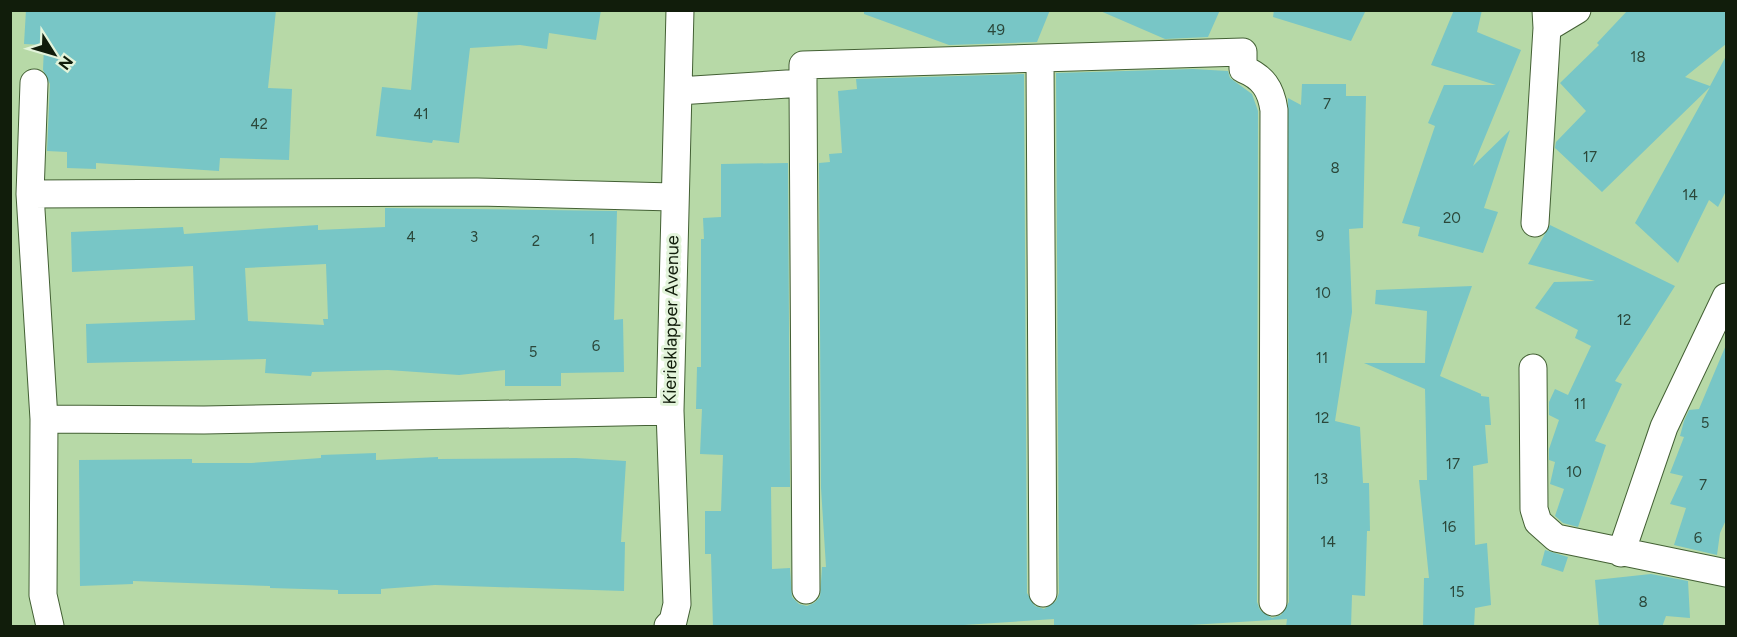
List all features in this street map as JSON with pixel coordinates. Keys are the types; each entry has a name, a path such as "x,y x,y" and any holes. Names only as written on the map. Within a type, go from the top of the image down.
{"street":[{"name":"Kierieklapper Avenue","path":"668,627 673,621 677,604 670,411 673,197 680,10"},
{"path":"1534,223 1547,19 1577,10"},
{"path":"806,590 803,65 1040,60 1243,52 1243,69 1258,76 1269,88 1274,110 1273,602"},
{"path":"1040,60 1043,593"},
{"path":"34,83 30,194 44,419 42,585 50,627"},
{"path":"678,91 803,83"},
{"path":"30,194 477,192 673,197"},
{"path":"1621,553 1664,426 1726,297"},
{"path":"1533,368 1534,509 1538,522 1556,538 1726,573"},
{"path":"44,419 204,420 670,411"}],"building":[{"path":"26,10 276,10 268,88 292,89 289,160 220,158 219,171 96,163 96,169 67,168 67,152 47,151 50,84 43,70 44,45 24,44"},
{"path":"418,10 601,10 596,40 549,33 547,49 520,45 470,48 459,143 433,140 432,143 376,136 382,87 411,90"},
{"path":"864,10 1050,10 1037,42 949,45 864,14"},
{"path":"1098,10 1220,10 1208,37 1165,39"},
{"path":"1274,10 1366,10 1351,41 1273,17"},
{"path":"1454,10 1482,10 1477,32 1521,50 1473,166 1510,130 1484,208 1498,212 1483,253 1418,236 1420,227 1402,223 1435,126 1428,123 1444,85 1496,85 1431,65"},
{"path":"1628,10 1726,10 1726,44 1685,77 1710,86 1726,56 1726,191 1718,207 1709,200 1678,263 1635,223 1710,87 1602,192 1555,148 1556,142 1586,111 1560,83 1599,45 1597,43"},
{"path":"1193,69 1228,71 1230,78 1252,94 1258,111 1257,602 1260,610 1272,618 1281,615 1289,602 1288,98 1301,105 1302,84 1346,84 1346,96 1366,96 1363,228 1349,229 1352,312 1335,421 1360,427 1363,483 1369,483 1370,531 1367,531 1365,596 1352,595 1351,627 1286,627 1287,619 1157,627 1054,627 1054,619 933,627 713,627 711,554 705,554 705,511 721,511 723,455 700,454 702,409 696,409 697,367 701,367 703,218 721,217 721,164 788,163 790,487 771,487 772,569 790,568 792,597 799,604 807,606 820,597 822,567 826,567 821,488 819,163 830,162 829,154 842,153 838,91 857,89 856,79 1024,74 1027,593 1035,606 1044,609 1056,601 1059,593 1056,73"},
{"path":"385,208 617,211 614,320 623,319 624,372 561,373 561,386 505,386 505,370 459,375 388,370 312,372 311,376 265,373 266,359 87,363 86,324 195,320 193,266 72,272 71,232 183,227 184,234 318,225 318,230 385,227","holes":["326,264 328,319 323,319 324,325 248,321 245,268"]},
{"path":"1550,225 1675,286 1615,381 1622,384 1595,441 1606,445 1578,527 1563,523 1555,516 1564,489 1550,484 1555,462 1549,460 1549,449 1559,420 1549,415 1549,402 1555,389 1568,395 1591,346 1575,338 1578,330 1535,308 1554,282 1595,281 1528,264"},
{"path":"1472,286 1440,376 1481,396 1489,397 1491,425 1485,425 1488,463 1473,466 1475,545 1487,543 1491,605 1475,608 1474,627 1423,627 1424,578 1429,578 1419,480 1427,480 1425,389 1364,363 1425,363 1427,311 1375,304 1376,290"},
{"path":"1726,345 1726,520 1720,533 1717,555 1674,545 1686,508 1670,504 1683,476 1670,473 1684,437 1680,436 1684,421 1689,410 1699,409"},
{"path":"376,453 376,460 438,457 438,459 576,458 626,461 621,542 625,542 624,591 435,585 381,589 381,594 338,594 338,590 133,581 133,584 80,586 79,460 192,459 192,463 251,463 321,458 321,455"},
{"path":"1545,550 1568,557 1563,572 1541,565"},
{"path":"1651,574 1688,581 1690,618 1666,616 1662,627 1599,627 1595,580"}]}
